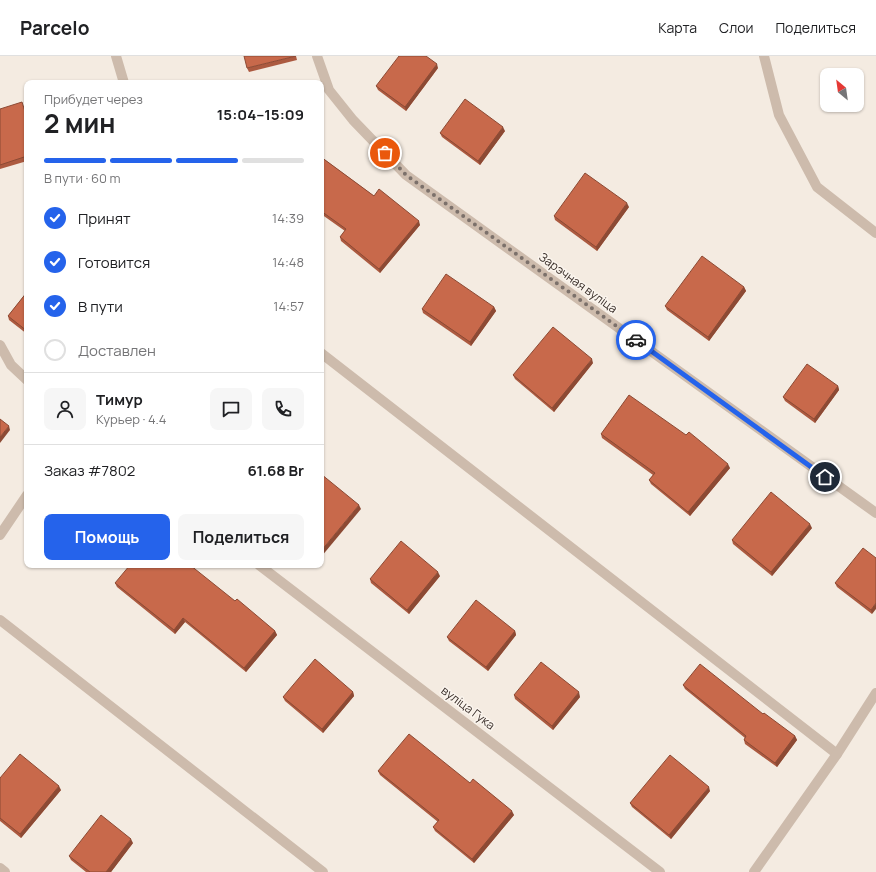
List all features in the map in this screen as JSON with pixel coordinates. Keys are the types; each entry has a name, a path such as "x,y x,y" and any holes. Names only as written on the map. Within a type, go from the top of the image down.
{"street":[{"path":"116,56 123,80"},
{"name":"Зарэчная вуліца","path":"317,56 322,80"},
{"path":"764,56 779,115 817,187 876,233"},
{"name":"Зарэчная вуліца","path":"325,91 406,175 876,514"},
{"path":"0,345 11,365 24,377"},
{"path":"324,355 838,754"},
{"path":"0,535 24,499"},
{"name":"вуліца Гука","path":"263,568 660,872"},
{"path":"0,620 323,872"},
{"path":"754,872 838,754 876,693"},
{"path":"0,868 5,872"}],"building":[{"path":"244,56 296,56 247,68"},
{"path":"399,56 426,56 437,64 405,107 376,86"},
{"path":"465,99 503,127 478,161 440,133"},
{"path":"22,102 24,108 24,157 0,165 0,109"},
{"path":"324,159 374,196 379,189 419,221 379,269 340,237 346,229 324,213"},
{"path":"585,173 627,203 596,247 554,216"},
{"path":"702,256 744,287 708,337 665,306"},
{"path":"446,274 494,307 470,342 422,309"},
{"path":"24,296 24,329 8,316"},
{"path":"553,327 592,359 552,408 513,375"},
{"path":"807,364 838,386 814,419 783,397"},
{"path":"629,395 686,435 689,432 728,464 688,512 649,480 655,473 601,434"},
{"path":"0,419 9,426 0,437"},
{"path":"324,476 359,505 324,547"},
{"path":"771,492 810,524 771,572 732,540"},
{"path":"401,541 438,572 407,610 370,579"},
{"path":"863,548 876,558 876,603 871,610 835,583"},
{"path":"128,568 194,568 235,601 237,599 275,631 244,668 183,618 174,630 115,583"},
{"path":"476,600 515,631 486,667 447,637"},
{"path":"315,659 353,692 322,729 283,697"},
{"path":"541,662 579,692 552,726 514,695"},
{"path":"700,664 763,714 764,713 795,736 775,763 744,740 746,736 683,685"},
{"path":"409,734 470,783 473,779 512,811 472,859 433,827 439,820 378,771"},
{"path":"20,754 59,786 20,834 0,818 0,778"},
{"path":"670,755 709,787 669,835 630,803"},
{"path":"101,815 131,839 106,872 90,872 69,856"}],"way so far":[{"path":"385,153 406,175 636,340"}],"route":[{"path":"636,340 825,477"}]}
